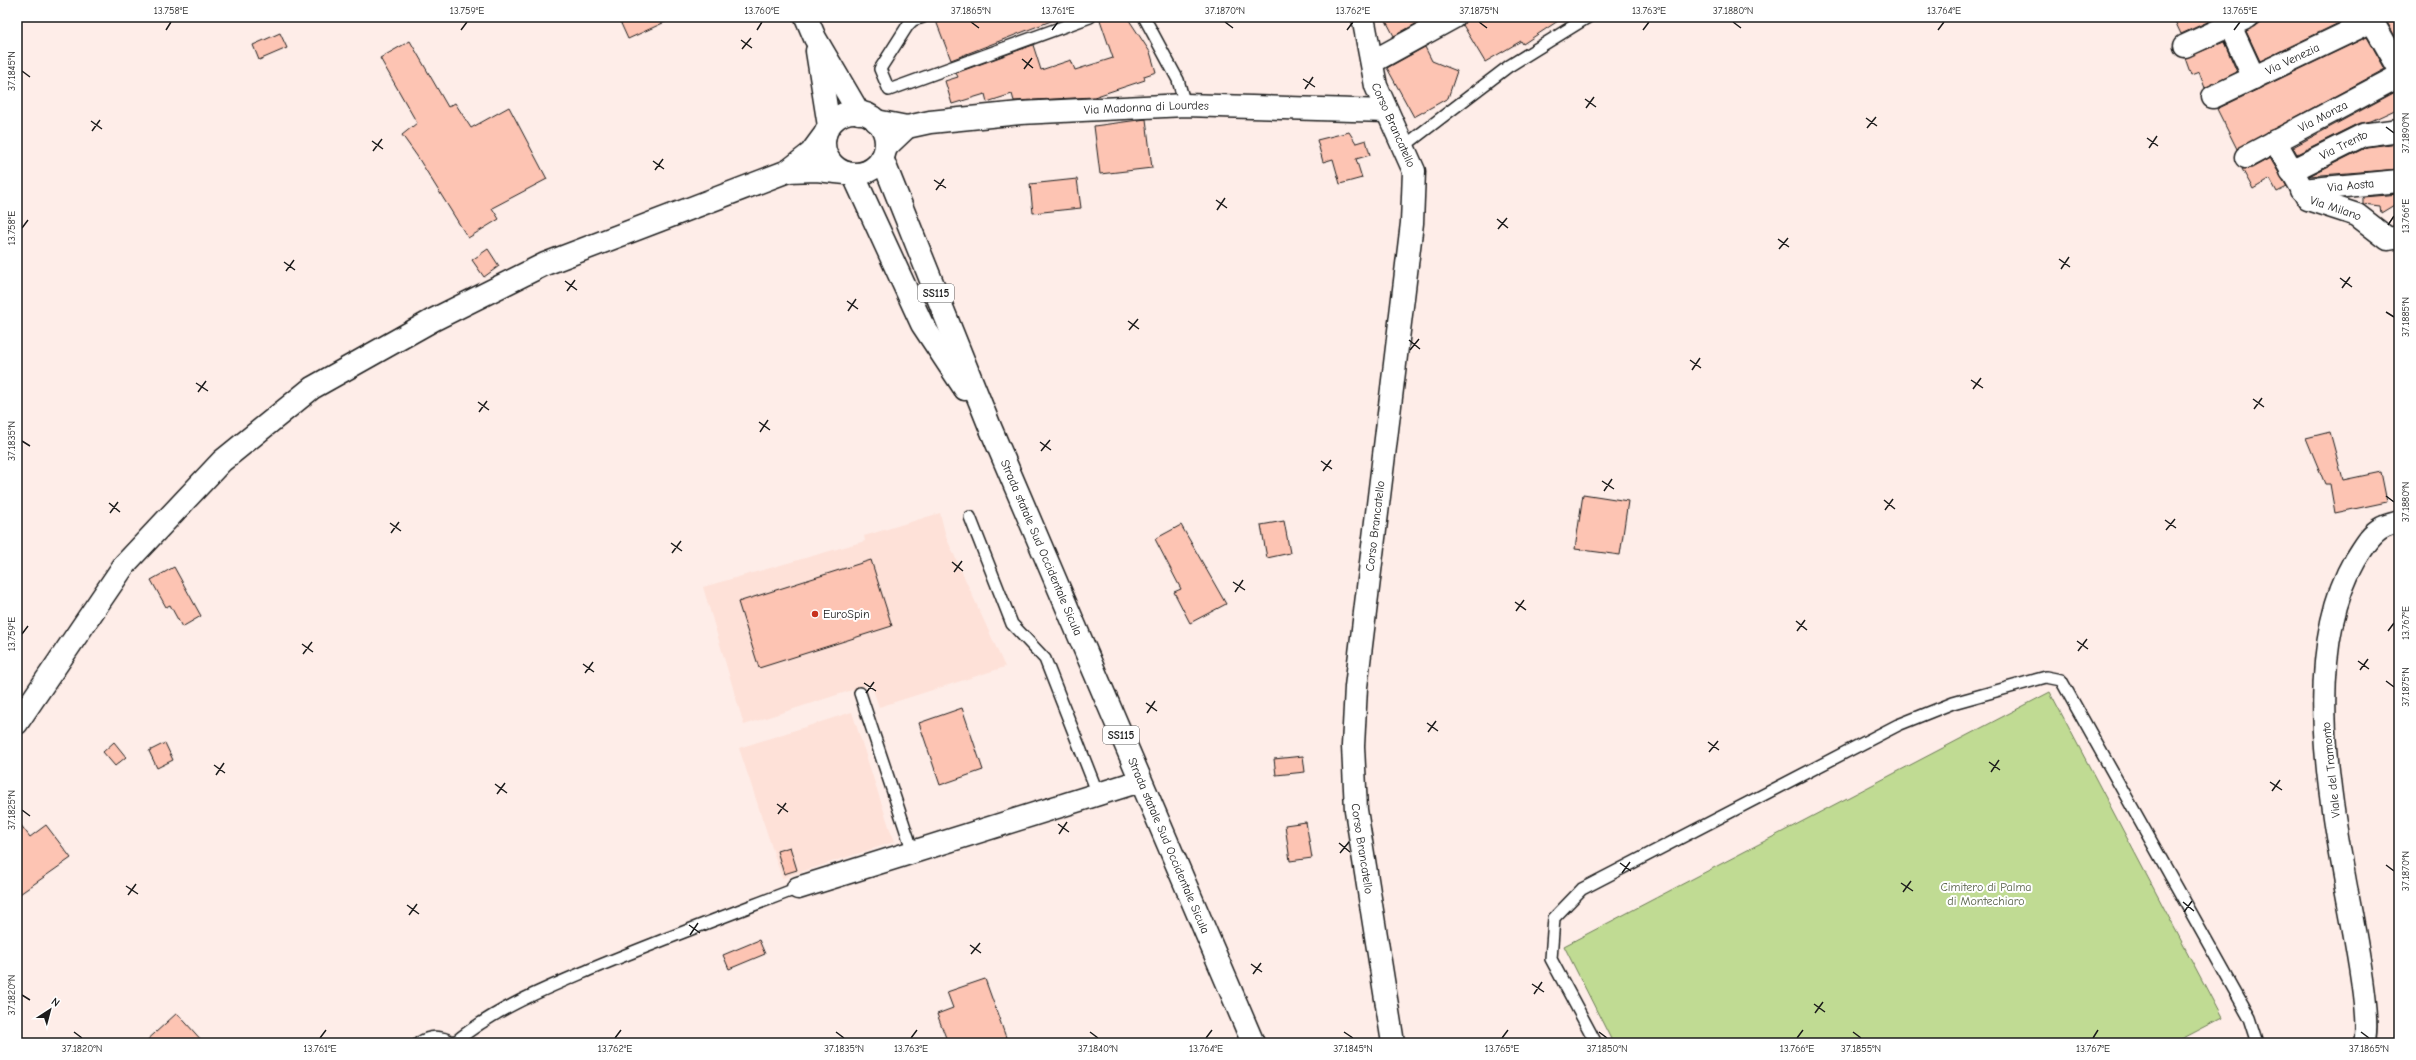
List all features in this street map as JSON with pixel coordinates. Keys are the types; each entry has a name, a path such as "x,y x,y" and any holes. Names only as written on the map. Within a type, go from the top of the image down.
{"street":[{"name":"Strada statale Sud Occidentale Sicula","path":"806,17 815,38 867,117 884,134 884,153 990,427 1253,1043"},
{"name":"Corso Brancatello","path":"1364,17 1376,86 1414,171 1412,223 1356,686 1353,746 1356,810 1393,1043"},
{"path":"1372,62 1454,17"},
{"path":"2185,46 2235,20 2254,78"},
{"name":"Via Venezia","path":"2213,97 2372,21 2399,68"},
{"name":"Strada statale Sud Occidentale Sicula","path":"815,38 827,130 824,144 828,158 836,168 850,174 922,324 990,427"},
{"name":"Via Monza","path":"2246,157 2399,76"},
{"name":"Via Madonna di Lourdes","path":"867,117 907,127 930,122 1020,113 1185,105 1387,111"},
{"path":"17,724 125,564 222,461 312,388 433,320 545,264 788,171 810,153 827,130 843,115 867,117"},
{"path":"788,171 816,170 850,174 873,168 907,127"},
{"name":"Via Trento","path":"2292,170 2363,135 2399,130"},
{"name":"Via Milano","path":"2275,141 2308,199 2357,215 2388,239 2399,236"},
{"name":"Via Aosta","path":"2302,190 2399,181"},
{"name":"Viale del Tramonto","path":"2365,1042 2364,986 2339,848 2328,764 2324,698 2330,628 2345,578 2365,544 2381,528 2399,522"},
{"path":"798,888 1140,781"}],"lane":[{"path":"923,17 914,20 908,25 880,69 888,90 1090,17"},
{"path":"1144,17 1178,80 1185,105"},
{"path":"1403,147 1510,66 1588,17"},
{"path":"970,517 1012,624 1045,659 1098,794"},
{"path":"1596,1043 1551,959 1554,918 1582,889 1898,725 1953,703 2046,677 2061,680 2250,1018 2258,1043"},
{"path":"860,693 913,852"},
{"path":"419,1043 431,1037 439,1037 454,1043 480,1024 528,996 643,947 798,888"}],"shaded area":[{"path":"940,513 946,537 1005,667 879,707 871,684 744,725 703,587 865,541 864,536"},
{"path":"852,712 894,842 782,878 739,748"}],"green space":[{"name":"Cimitero di Palma di Montechiaro","path":"2050,692 2222,1018 2174,1043 1613,1043 1564,946"}],"building":[{"path":"618,17 676,17 628,39"},
{"path":"946,17 1056,17 1056,19 951,60 936,21"},
{"path":"1099,17 1127,17 1150,52 1156,72 1144,76 1145,80 1094,97 1014,101 1012,94 987,102 985,94 952,104 945,81 958,77 956,73 1033,45 1041,70 1071,60 1075,70 1113,58"},
{"path":"1384,17 1428,17 1394,36"},
{"path":"1466,17 1564,17 1523,44 1521,41 1485,62 1463,25"},
{"path":"2173,17 2214,17 2214,19 2181,34"},
{"path":"2271,17 2351,17 2260,61 2246,31"},
{"path":"2384,17 2399,17 2399,43"},
{"path":"280,33 287,48 259,60 253,45"},
{"path":"2367,37 2385,69 2237,149 2217,109"},
{"path":"410,41 448,107 455,103 471,128 509,107 547,179 492,208 499,219 468,238 417,156 402,135 417,123 380,58"},
{"path":"2224,42 2237,72 2205,88 2199,72 2191,75 2185,58"},
{"path":"1425,47 1432,61 1457,71 1448,98 1414,117 1387,68"},
{"path":"2399,90 2399,108 2371,121 2357,124 2297,154 2293,147"},
{"path":"1146,119 1152,168 1100,174 1094,126"},
{"path":"1349,132 1356,143 1366,140 1370,155 1356,159 1362,178 1340,184 1333,159 1323,162 1317,140"},
{"path":"2399,143 2399,169 2309,176 2367,147"},
{"path":"2270,158 2287,187 2277,192 2270,179 2253,189 2242,169 2252,168"},
{"path":"1077,179 1081,208 1033,213 1030,184"},
{"path":"2399,194 2399,202 2381,213 2380,206 2363,204 2363,197"},
{"path":"488,249 499,266 484,277 472,260"},
{"path":"2330,432 2343,480 2381,472 2387,502 2335,513 2330,484 2325,484 2306,438"},
{"path":"1583,494 1628,501 1620,555 1575,549"},
{"path":"1284,521 1290,553 1267,558 1261,525"},
{"path":"1181,525 1226,604 1190,623 1174,592 1181,589 1155,539"},
{"name":"EuroSpin","path":"871,560 892,626 759,668 738,602"},
{"path":"174,567 201,616 182,627 170,605 166,607 151,580"},
{"path":"962,708 983,770 940,785 919,723"},
{"path":"114,742 126,757 115,766 103,752"},
{"path":"165,743 173,760 157,768 149,751"},
{"path":"1303,756 1305,772 1276,775 1274,759"},
{"path":"17,820 30,837 46,825 71,858 17,896"},
{"path":"1306,822 1312,858 1290,861 1285,825"},
{"path":"790,847 797,870 784,874 777,851"},
{"path":"759,940 765,954 729,969 723,955"},
{"path":"985,979 1008,1043 948,1043 937,1014 953,1008 947,992"},
{"path":"177,1013 204,1043 144,1043"}],"place":[{"name":"EuroSpin","path":"815,614"}]}
